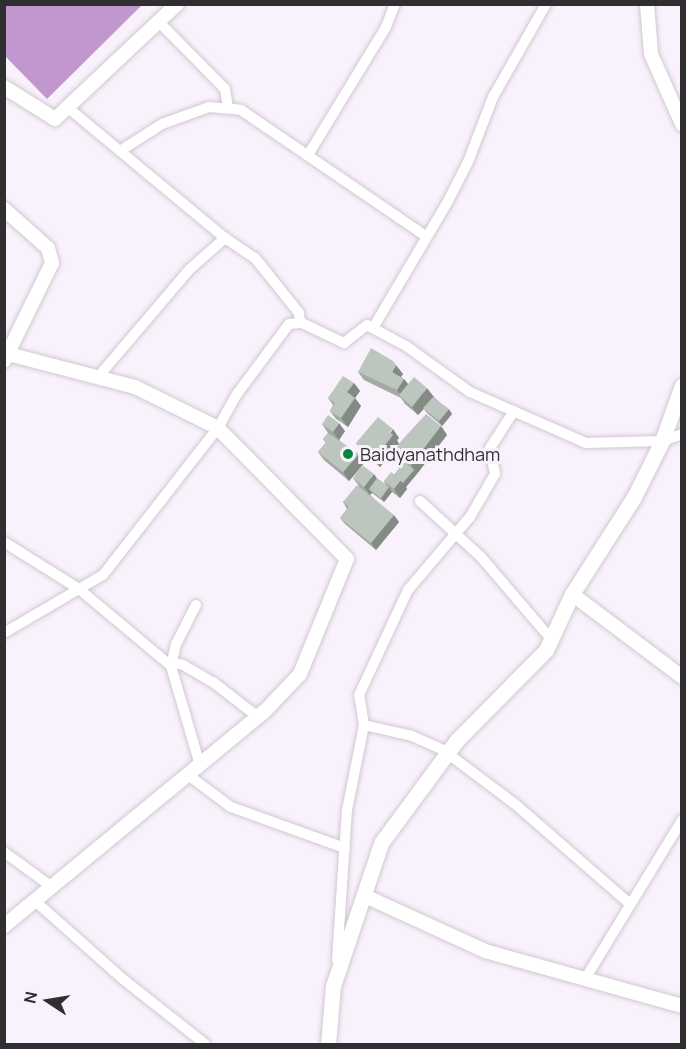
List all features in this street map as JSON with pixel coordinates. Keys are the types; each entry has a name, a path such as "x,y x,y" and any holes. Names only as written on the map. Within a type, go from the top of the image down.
{"main road":[{"path":"328,1044 333,986 365,897 381,843 447,754 546,650 572,594 634,497 662,441 681,385"}],"street":[{"path":"4,87 55,119 177,4"},
{"path":"308,155 386,27 396,4"},
{"path":"373,328 468,162 493,96 546,4"},
{"path":"647,4 651,54 681,124"},
{"path":"159,22 225,89 228,107"},
{"path":"67,107 225,238 255,258 299,314 300,323"},
{"path":"120,151 162,124 209,107 228,107 253,117 427,237"},
{"path":"4,209 48,248 52,263 6,357 135,387 218,428 347,559 300,674 258,717 4,926"},
{"path":"98,377 190,269 225,238"},
{"path":"4,633 103,575 218,428 237,394 289,324 300,323 344,343 367,325 406,346 470,392 586,443 662,441 681,434"},
{"path":"336,975 347,810 364,725 359,694 408,590 470,517 495,474 490,448 514,411"},
{"path":"420,501 481,557 551,639"},
{"path":"4,542 79,589 171,666"},
{"path":"572,594 681,677"},
{"path":"196,605 176,644 171,666 200,765"},
{"path":"171,666 175,663 183,665 213,682 258,717"},
{"path":"364,725 412,736 447,754 515,804 630,904"},
{"path":"188,775 231,807 345,848"},
{"path":"585,979 681,820"},
{"path":"4,852 52,887"},
{"path":"365,897 485,951 681,1006"},
{"path":"35,901 124,980 205,1044"}],"shaded area":[{"path":"5,4 142,5 47,99 5,56"}],"building":[{"path":"371,348 396,365 392,372 404,379 397,390 358,372"},
{"path":"343,376 354,383 347,392 355,398 341,418 330,411 335,403 328,398"},
{"path":"414,377 427,388 412,407 399,395"},
{"path":"433,397 449,409 439,421 423,408"},
{"path":"426,414 441,426 411,465 392,451"},
{"path":"328,415 339,423 333,432 322,424"},
{"path":"378,417 393,429 390,432 393,435 374,459 356,443"},
{"path":"328,433 359,454 343,472 318,452 326,442 323,439"},
{"path":"404,462 414,470 403,483 394,475"},
{"path":"362,465 374,474 364,487 353,478"},
{"path":"391,472 401,480 394,489 384,481"},
{"path":"377,478 389,487 381,498 369,489"},
{"path":"357,485 394,515 371,543 340,518 349,507 343,502"}],"place":[{"name":"Baidyanathdham","path":"348,454"}]}
